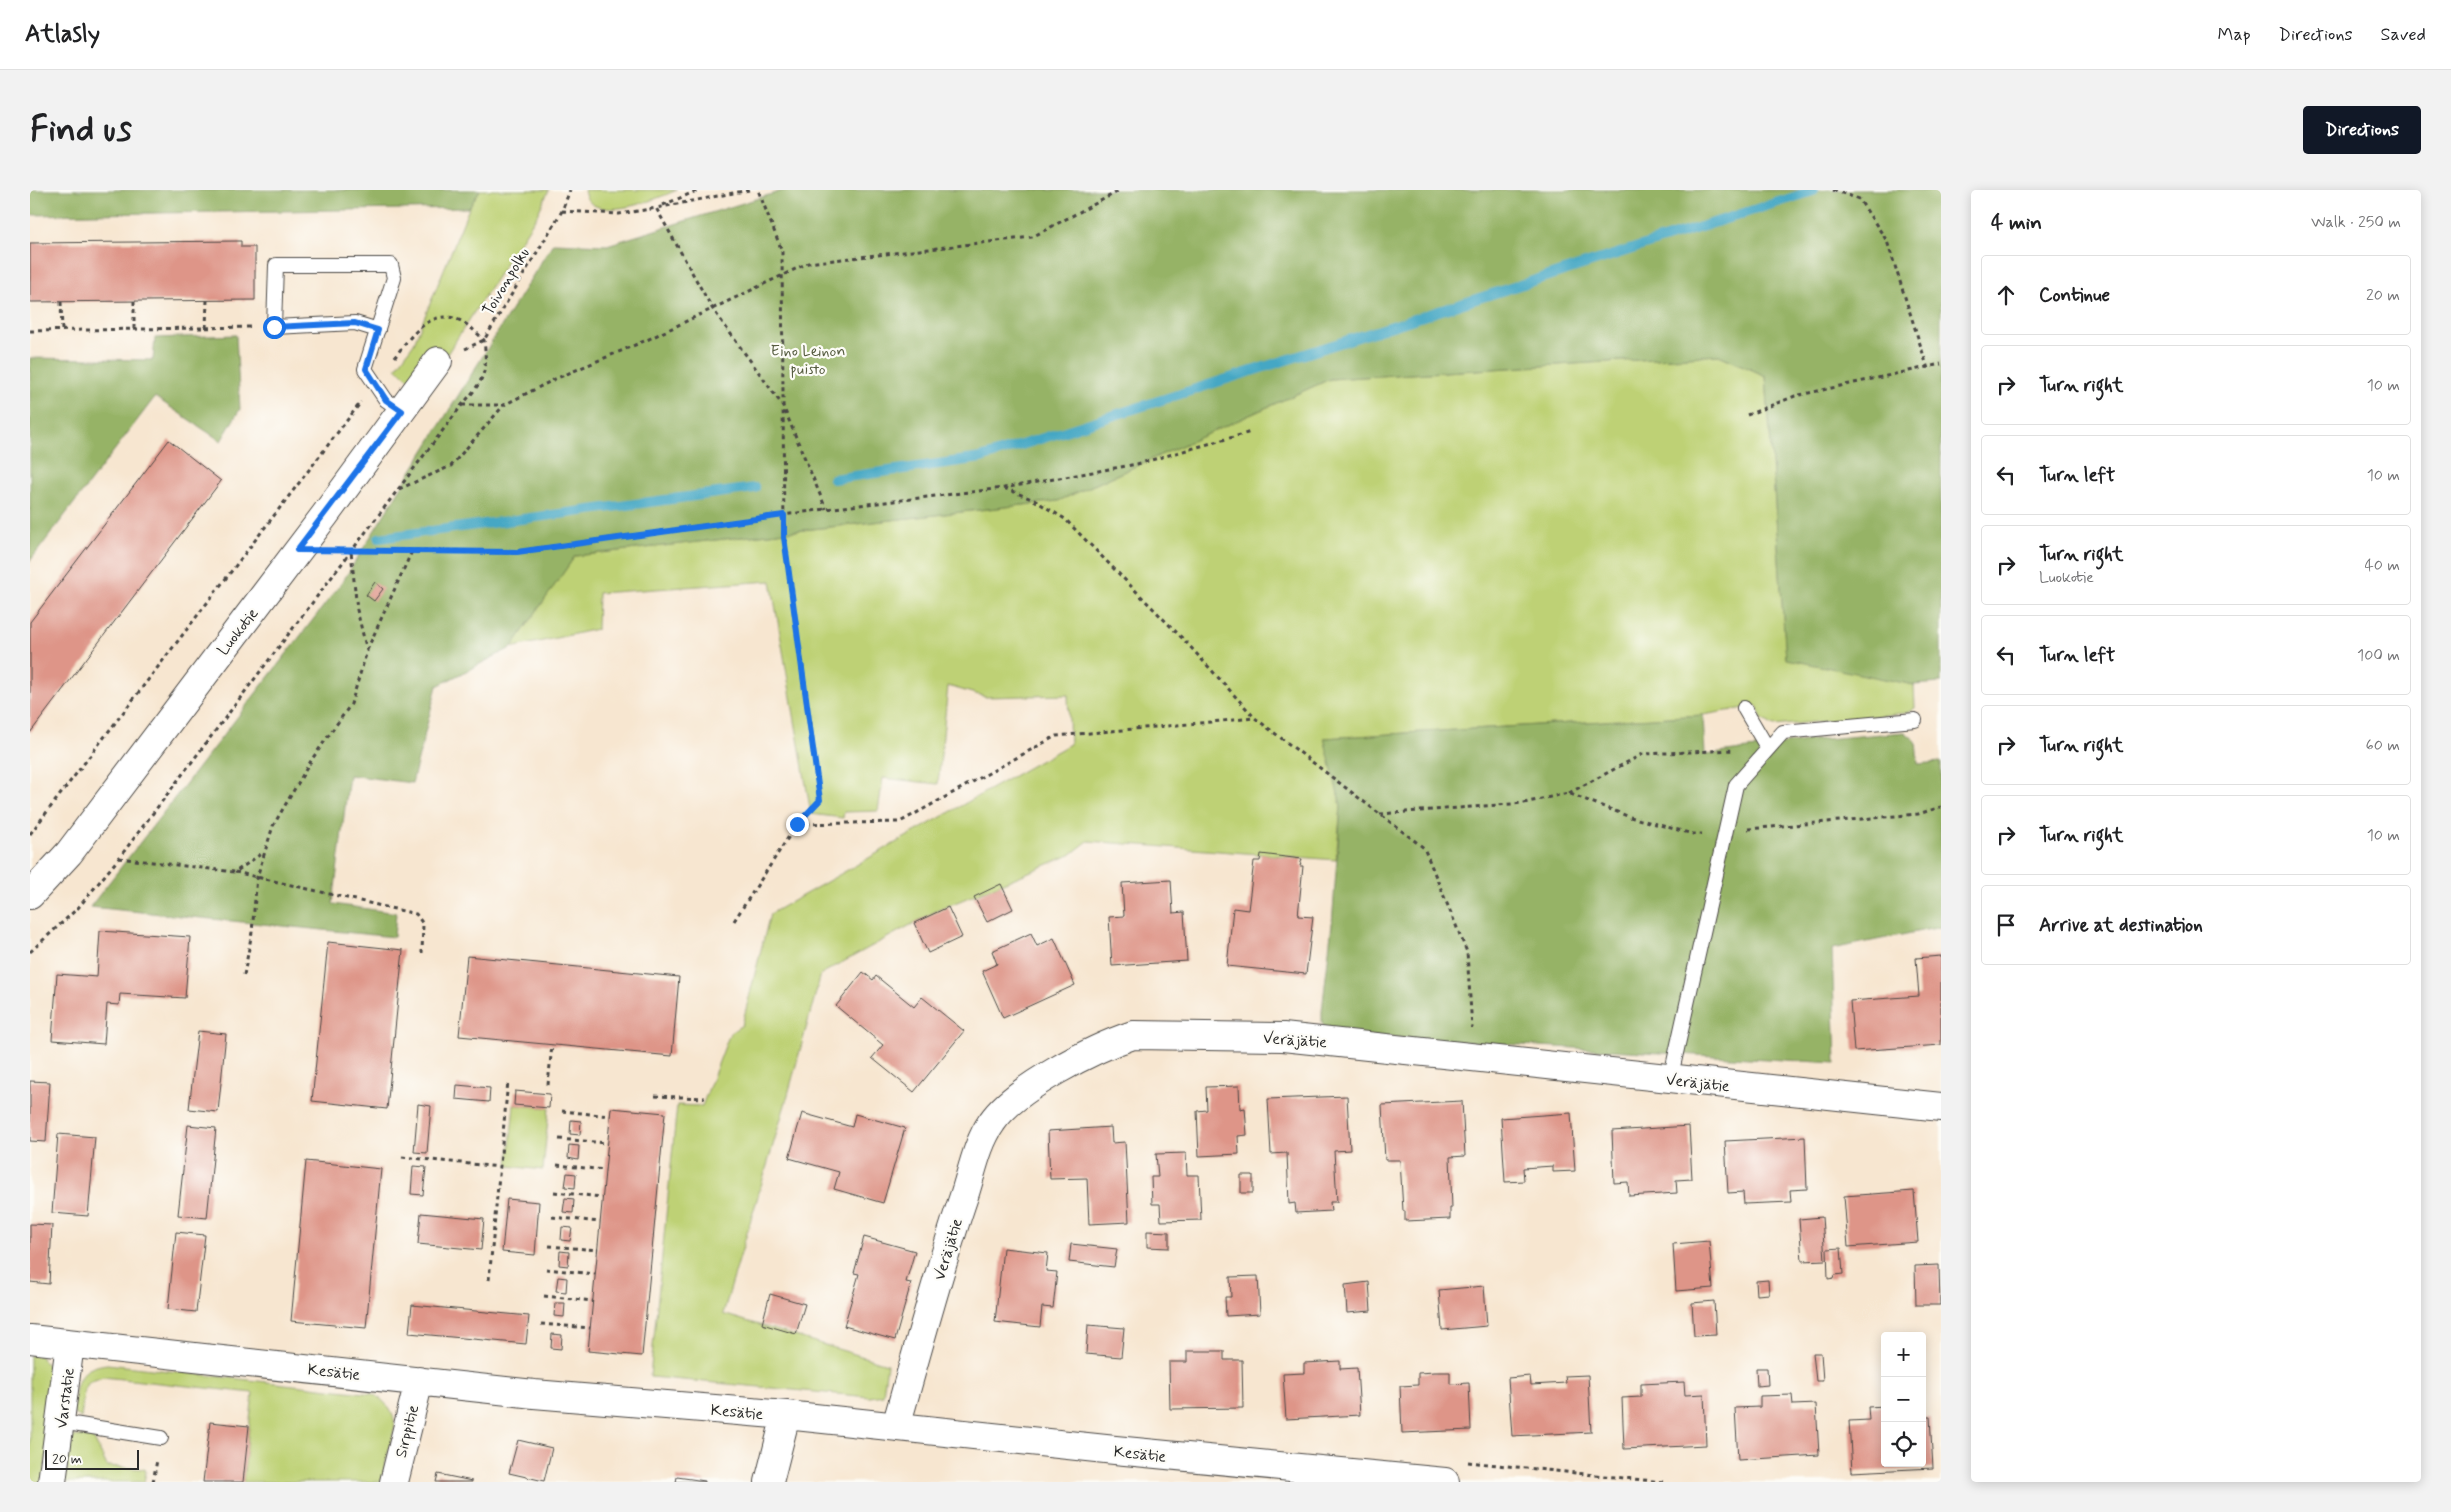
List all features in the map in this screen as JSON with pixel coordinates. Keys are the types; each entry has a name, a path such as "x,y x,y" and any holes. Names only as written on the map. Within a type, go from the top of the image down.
{"street":[{"name":"Luokotie","path":"30,895 69,852 438,361"},
{"name":"Veräjätie","path":"896,1426 946,1247 983,1139 992,1121 1023,1093 1058,1070 1114,1041 1133,1035 1283,1037 1473,1056 1670,1080 1941,1107"},
{"name":"Kesätie","path":"30,1339 206,1356 534,1394 786,1415 1115,1450 1445,1482"},
{"name":"Varstatie","path":"52,1482 70,1344"},
{"name":"Sirppitie","path":"394,1482 419,1380"},
{"path":"769,1482 786,1415"}],"lane":[{"path":"378,330 355,323 274,327 276,265 391,265 394,278 378,330 366,369 386,400 402,411"},
{"path":"1744,708 1768,749"},
{"path":"1670,1080 1736,785 1783,732 1915,720"},
{"path":"61,1422 161,1438"}],"path":[{"name":"Toivonpolku","path":"438,361 484,340 562,211 570,190"},
{"path":"656,208 699,190"},
{"path":"562,211 619,214 750,190"},
{"path":"734,921 797,824 820,800 784,537 782,251 758,190"},
{"path":"398,489 451,466 504,404 554,379 649,339 808,264 1032,237 1121,190"},
{"path":"1833,190 1859,199 1887,241 1928,369"},
{"path":"656,208 712,308 783,406 826,509"},
{"path":"206,300 206,328"},
{"path":"134,301 134,330"},
{"path":"61,302 62,331"},
{"path":"30,834 410,336 429,320 450,317 463,322 484,340 487,363 479,386 462,405 351,550 119,858 78,908 30,952"},
{"path":"30,331 274,327"},
{"path":"1747,415 1795,396 1928,369 1941,364"},
{"path":"462,405 504,404"},
{"path":"297,550 517,552 826,509 1004,488 1137,464 1251,432"},
{"path":"1004,488 1034,500 1065,519 1185,641 1255,718 1424,848 1467,952 1473,1056"},
{"path":"351,550 356,610 367,651"},
{"path":"244,975 252,932 257,877 273,826 312,759 350,704 367,651 412,551"},
{"path":"797,824 900,822 1056,736 1255,718"},
{"path":"1380,814 1524,803 1568,793 1643,754 1768,749"},
{"path":"1568,793 1630,817 1693,834 1830,820 1918,814 1941,807"},
{"path":"235,872 265,852"},
{"path":"119,858 235,872 416,914 423,924 422,953"},
{"path":"548,1085 552,1045"},
{"path":"489,1280 508,1082"},
{"path":"655,1096 705,1098"},
{"path":"562,1111 610,1116"},
{"path":"559,1139 608,1143"},
{"path":"402,1157 500,1167"},
{"path":"557,1165 605,1170"},
{"path":"554,1192 602,1196"},
{"path":"552,1217 600,1222"},
{"path":"549,1246 598,1250"},
{"path":"546,1269 595,1274"},
{"path":"544,1296 593,1301"},
{"path":"541,1324 590,1328"}],"green space":[{"path":"30,190 480,190 469,208 30,215"},
{"path":"480,190 549,190 536,217 423,391 396,368 414,343 469,208"},
{"path":"584,190 677,190 640,204 610,209 598,207 589,201"},
{"name":"Eino Leinon puisto","path":"785,190 1941,190 1941,683 1914,685 1786,659 1766,376 1719,355 1330,379 1058,501 575,556 511,648 437,686 412,783 349,775 333,904 396,913 394,937 90,907 343,581 553,243 607,245"},
{"path":"236,335 240,409 221,441 155,397 30,561 30,358 153,360 155,338"},
{"path":"1719,355 1766,376 1786,658 1914,685 1915,708 1906,713 1774,726 1762,719 1757,706 1703,715 1325,738 1341,806 1336,860 1088,841 1070,855 938,910 821,974 787,1098 723,1314 887,1364 883,1395 870,1397 650,1377 677,1105 702,1106 730,1033 742,1025 770,914 1070,744 1068,695 986,697 948,686 938,784 883,778 878,811 844,812 843,818 811,814 771,581 598,593 597,629 511,648 575,556 1058,501 1330,379"},
{"path":"1703,715 1705,755 1813,740 1905,732 1916,741 1918,764 1941,762 1941,927 1832,949 1836,1063 1329,1034 1322,1023 1322,1011 1332,924 1341,806 1324,738"},
{"path":"514,1105 549,1108 543,1170 508,1166"},
{"path":"30,1355 40,1356 57,1378 43,1482 30,1482"},
{"path":"107,1364 373,1394 388,1407 393,1416 395,1426 381,1482 243,1482 253,1393 103,1377 89,1382 84,1391 81,1418 73,1413 79,1380 89,1369"},
{"path":"71,1436 94,1439 107,1466 144,1469 146,1472 144,1482 64,1482"}],"building":[{"path":"241,241 241,247 255,247 255,300 30,302 30,243"},
{"path":"169,440 221,481 30,733 30,622"},
{"path":"375,582 383,589 374,601 366,595"},
{"path":"1261,854 1302,859 1300,866 1303,866 1298,916 1313,917 1306,974 1227,966 1233,908 1248,910 1254,861 1260,861"},
{"path":"1171,880 1173,913 1184,912 1187,961 1112,966 1109,917 1124,916 1122,883"},
{"path":"1001,884 1013,909 987,922 974,897"},
{"path":"948,907 962,937 928,953 914,923"},
{"path":"100,931 190,937 185,998 120,994 119,1005 107,1004 104,1044 52,1040 57,974 97,977"},
{"path":"1031,933 1037,946 1054,938 1075,985 1003,1018 982,971 997,964 992,951"},
{"path":"328,942 403,950 387,1109 312,1101"},
{"path":"467,956 679,977 672,1056 459,1036"},
{"path":"1941,956 1941,1045 1854,1051 1850,1001 1919,996 1916,958"},
{"path":"863,972 873,980 876,976 914,1007 922,997 964,1031 914,1092 872,1058 883,1045 836,1006"},
{"path":"198,1031 226,1034 218,1112 189,1109"},
{"path":"30,1081 50,1082 46,1142 30,1141"},
{"path":"457,1085 490,1088 489,1102 456,1099"},
{"path":"1239,1086 1240,1109 1245,1108 1247,1135 1238,1136 1239,1154 1199,1156 1197,1111 1207,1110 1206,1087"},
{"path":"515,1091 550,1094 549,1108 514,1105"},
{"path":"1347,1096 1350,1150 1334,1151 1337,1202 1330,1202 1331,1211 1296,1213 1295,1203 1289,1204 1287,1153 1271,1154 1268,1099"},
{"path":"1462,1101 1465,1156 1450,1157 1452,1208 1450,1208 1450,1219 1405,1221 1400,1160 1385,1160 1382,1105"},
{"path":"418,1104 431,1106 427,1153 414,1152"},
{"path":"611,1108 665,1113 642,1356 588,1351"},
{"path":"802,1113 852,1127 855,1114 905,1128 883,1203 834,1189 839,1172 789,1158"},
{"path":"1571,1113 1575,1171 1553,1172 1553,1166 1523,1168 1524,1181 1505,1182 1501,1118"},
{"path":"571,1120 581,1121 580,1135 570,1134"},
{"path":"188,1125 216,1128 207,1218 178,1215"},
{"path":"1689,1126 1692,1179 1676,1180 1677,1193 1629,1196 1628,1182 1614,1183 1612,1131"},
{"path":"1111,1127 1112,1143 1125,1142 1129,1222 1089,1224 1087,1178 1050,1179 1048,1131"},
{"path":"58,1134 95,1137 88,1216 52,1213"},
{"path":"1805,1137 1807,1189 1790,1190 1791,1202 1744,1204 1743,1192 1728,1193 1725,1141"},
{"path":"569,1145 579,1146 578,1160 568,1158"},
{"path":"1186,1153 1187,1175 1199,1175 1201,1220 1161,1221 1160,1204 1152,1204 1151,1177 1158,1177 1156,1154"},
{"path":"306,1161 381,1169 366,1328 291,1321"},
{"path":"413,1166 426,1167 423,1195 411,1194"},
{"path":"567,1173 576,1174 575,1188 565,1187"},
{"path":"1241,1175 1253,1175 1253,1193 1241,1193"},
{"path":"1914,1191 1918,1242 1848,1247 1844,1196"},
{"path":"565,1198 574,1199 573,1213 563,1212"},
{"path":"507,1199 539,1202 535,1255 502,1252"},
{"path":"421,1213 484,1219 481,1250 418,1244"},
{"path":"1822,1217 1825,1260 1802,1261 1799,1219"},
{"path":"30,1224 52,1225 49,1284 30,1282"},
{"path":"562,1227 572,1228 570,1241 561,1240"},
{"path":"1147,1231 1169,1232 1169,1248 1147,1247"},
{"path":"176,1232 205,1235 196,1312 168,1309"},
{"path":"864,1237 915,1251 906,1282 911,1283 895,1340 844,1326 859,1274 854,1273"},
{"path":"1709,1241 1713,1288 1676,1291 1673,1244"},
{"path":"1071,1244 1117,1249 1114,1267 1069,1262"},
{"path":"1003,1248 1048,1253 1046,1271 1057,1272 1053,1308 1042,1307 1040,1327 995,1322"},
{"path":"1841,1248 1843,1274 1835,1275 1834,1278 1828,1279 1827,1249"},
{"path":"560,1251 569,1252 568,1266 559,1265"},
{"path":"1939,1265 1940,1305 1916,1305 1915,1266"},
{"path":"1258,1276 1260,1314 1226,1316 1225,1297 1231,1297 1230,1277"},
{"path":"558,1277 567,1278 566,1292 556,1291"},
{"path":"1768,1280 1769,1294 1757,1295 1756,1281"},
{"path":"1369,1282 1371,1311 1347,1313 1345,1285"},
{"path":"1484,1286 1487,1326 1442,1330 1439,1290"},
{"path":"770,1294 805,1304 796,1334 762,1324"},
{"path":"1714,1301 1716,1335 1694,1336 1692,1303"},
{"path":"555,1303 565,1303 564,1317 554,1316"},
{"path":"412,1305 529,1316 526,1344 409,1333"},
{"path":"1088,1325 1124,1328 1121,1357 1086,1354"},
{"path":"552,1334 562,1335 561,1349 551,1348"},
{"path":"1187,1351 1224,1351 1224,1360 1242,1360 1243,1408 1170,1409 1169,1362 1187,1362"},
{"path":"1813,1353 1821,1353 1823,1381 1816,1381"},
{"path":"1340,1361 1340,1369 1357,1368 1360,1415 1286,1419 1283,1374 1304,1373 1304,1363"},
{"path":"1756,1368 1767,1368 1768,1385 1757,1386"},
{"path":"1450,1372 1450,1384 1469,1383 1471,1430 1402,1433 1400,1386 1418,1385 1418,1373"},
{"path":"1588,1375 1591,1432 1512,1436 1508,1378 1530,1376 1531,1385 1566,1383 1565,1376"},
{"path":"1684,1382 1685,1395 1704,1394 1706,1445 1624,1449 1622,1398 1641,1397 1641,1384"},
{"path":"1792,1395 1793,1405 1816,1404 1819,1455 1738,1460 1735,1408 1760,1407 1760,1396"},
{"path":"1881,1406 1881,1467 1926,1467 1926,1417 1930,1417 1933,1468 1852,1472 1849,1421 1869,1420 1868,1407"},
{"path":"210,1422 249,1426 243,1482 203,1482"},
{"path":"518,1440 552,1448 544,1481 509,1473"},
{"path":"438,1474 472,1481 472,1482 436,1482"},
{"path":"677,1477 705,1481 705,1482 676,1482"}],"waterway":[{"path":"833,479 981,458 1813,191"},
{"path":"379,538 755,488"}],"route":[{"path":"274,327 355,323 378,330 366,369 386,400 402,411 297,550 517,552 784,515 784,537 820,800 797,824"}]}
